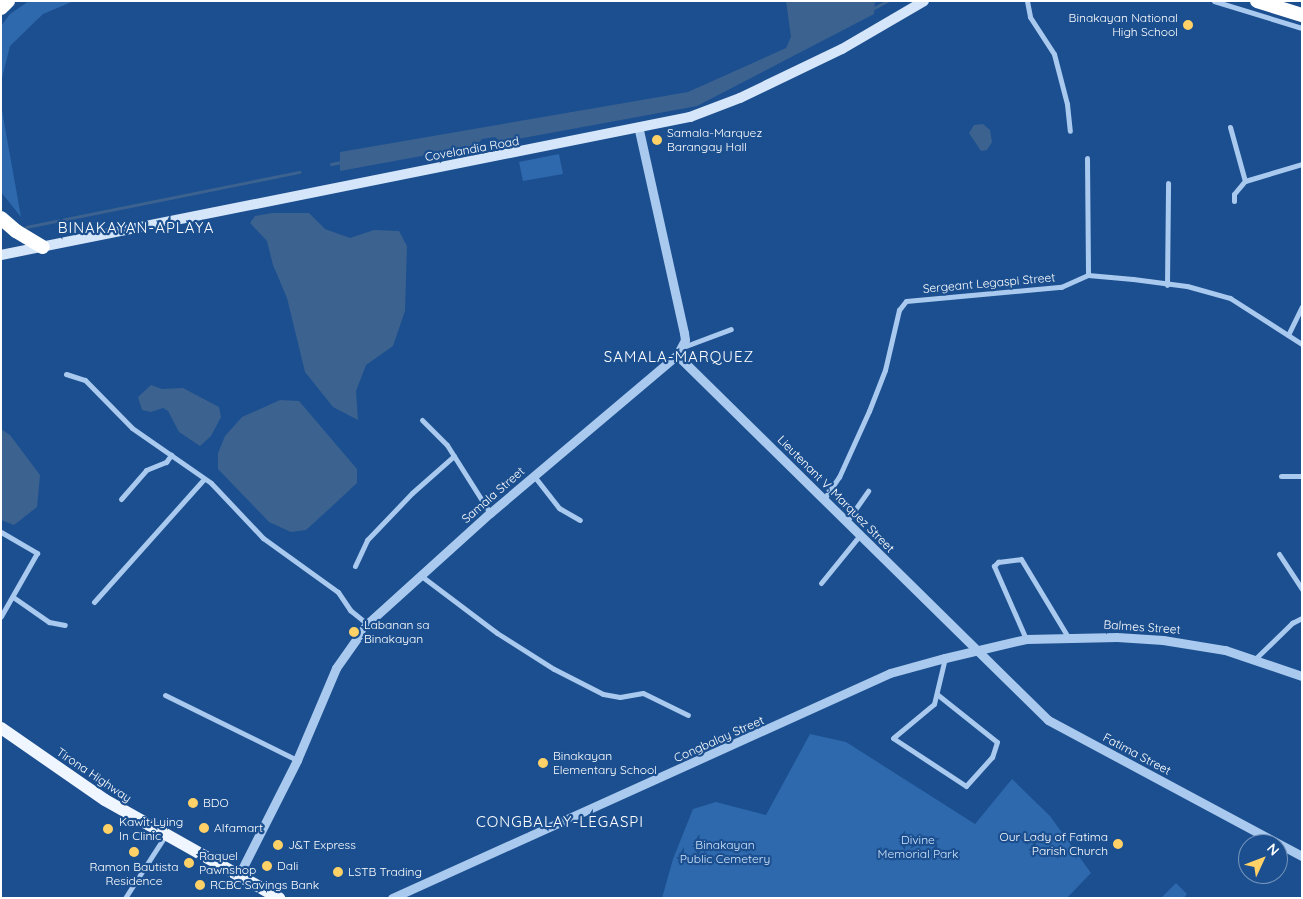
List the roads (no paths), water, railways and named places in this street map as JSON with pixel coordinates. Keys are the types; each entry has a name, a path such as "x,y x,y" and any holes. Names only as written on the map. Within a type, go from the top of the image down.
{"highway":[{"path":"1,8 8,1"},
{"path":"1257,1 1302,15"},
{"path":"1,218 16,232 44,247"}],"main road":[{"name":"Covelandia Road","path":"1,255 639,130 690,117 740,98 842,49 924,1"},
{"name":"Tirona Highway","path":"1,728 105,800 165,836 279,898"}],"street":[{"path":"1027,1 1030,17 1054,54 1064,90 1070,131"},
{"path":"1214,1 1302,28"},
{"path":"1230,127 1245,181"},
{"path":"639,130 684,333 685,340 678,352"},
{"path":"1087,158 1088,275 1186,286 1230,298 1245,304 1302,344"},
{"path":"1234,201 1234,194 1245,181 1302,164"},
{"path":"1166,284 1168,183"},
{"name":"Sergeant Legaspi Street","path":"824,499 839,477 869,411 885,370 899,310 906,302 1062,287 1088,275"},
{"path":"1288,335 1302,306"},
{"path":"678,352 731,329"},
{"name":"Samala Street","path":"239,875 297,760 336,668 367,624 420,574 678,352"},
{"name":"Lieutenant V. Marquez Street","path":"678,352 977,651"},
{"path":"66,374 85,380 120,418 204,479 263,538 338,592 350,610 367,624"},
{"path":"422,420 454,456 490,513"},
{"path":"121,499 146,470 166,462 171,456"},
{"path":"355,566 367,540 412,493 454,456"},
{"path":"534,476 559,508 580,520"},
{"path":"1281,476 1302,476"},
{"path":"94,602 204,479"},
{"path":"846,521 868,491"},
{"path":"1,532 37,553 1,616"},
{"path":"821,583 860,535"},
{"path":"1279,554 1302,590"},
{"path":"1026,639 994,566 998,562 1022,559 1068,637"},
{"path":"420,574 498,634 562,673 603,694 620,697 643,694 688,715"},
{"path":"13,597 49,622 65,625"},
{"path":"1255,658 1292,623 1302,618"},
{"name":"Balmes Street","path":"977,651 1026,639 1068,637 1163,640 1255,658 1302,676"},
{"name":"Congbalay Street","path":"392,898 890,673 977,651"},
{"name":"Fatima Street","path":"977,651 1048,720 1302,856"},
{"path":"938,695 928,711 893,738 966,786 992,757 997,742 938,695 936,686 945,658"},
{"path":"165,695 297,760"},
{"path":"125,898 165,836"}],"waterway":[{"path":"872,9 887,1"},
{"path":"331,164 342,162"},
{"path":"26,227 300,172"}],"place":[{"name":"Binakayan National High School","path":"1188,25"},
{"name":"Samala-Marquez Barangay Hall","path":"657,140"},
{"name":"Labanan sa Binakayan","path":"354,632"},
{"name":"Binakayan Elementary School","path":"543,763"},
{"name":"BDO","path":"193,803"},
{"name":"Alfamart","path":"204,828"},
{"name":"Kawit Lying In Clinic","path":"108,829"},
{"name":"Our Lady of Fatima Parish Church","path":"1118,844"},
{"name":"J&T Express","path":"278,845"},
{"name":"Ramon Bautista Residence","path":"134,852"},
{"name":"Raquel Pawnshop","path":"189,863"},
{"name":"Dali","path":"267,866"},
{"name":"LSTB Trading","path":"338,872"},
{"name":"RCBC Savings Bank","path":"200,885"}],"district":[{"name":"BINAKAYAN-APLAYA","path":"136,228"},
{"name":"SAMALA-MARQUEZ","path":"679,357"},
{"name":"CONGBALAY-LEGASPI","path":"560,822"}],"park label":[{"name":"Divine Memorial Park","path":"918,847"},
{"name":"Binakayan Public Cemetery","path":"725,852"}]}
